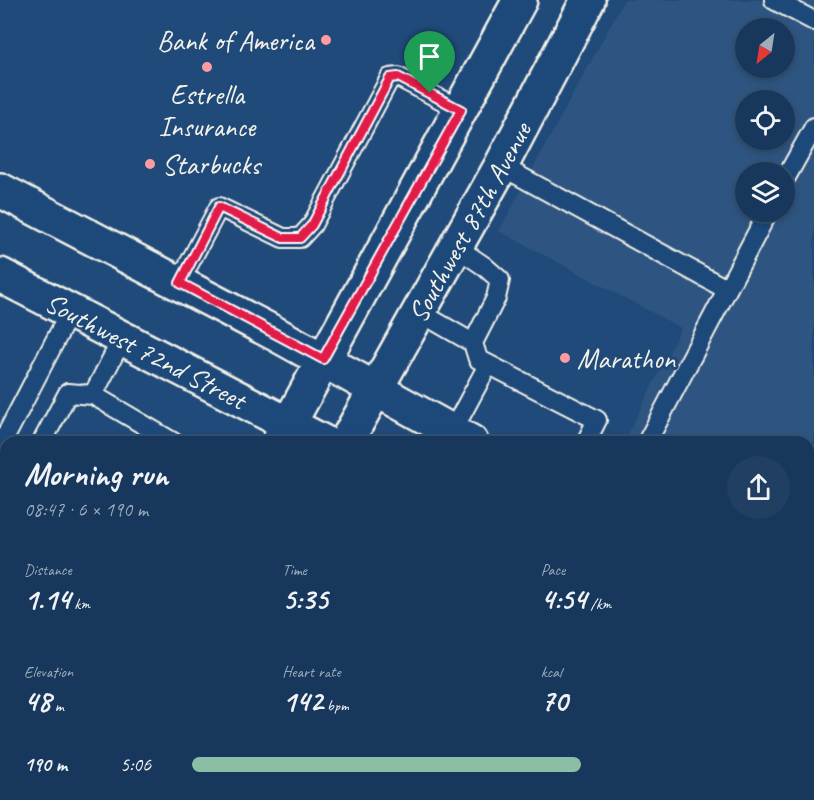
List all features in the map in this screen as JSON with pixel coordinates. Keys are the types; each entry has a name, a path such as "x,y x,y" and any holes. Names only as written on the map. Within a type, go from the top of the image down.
{"main road":[{"path":"283,434 520,0"},
{"name":"Southwest 87th Avenue","path":"349,436 501,166 588,0"},
{"path":"0,190 323,359 460,436"},
{"name":"Southwest 72nd Street","path":"0,275 122,339 283,434"}],"lane":[{"path":"774,0 814,21"},
{"path":"180,283 219,207 283,238 300,238 312,225 390,78 398,77 461,110"},
{"path":"795,162 814,127"},
{"path":"501,166 726,289"},
{"path":"650,436 763,222"},
{"path":"456,247 500,280 496,298 473,343"},
{"path":"6,436 70,312"},
{"path":"419,312 473,343 478,359 597,420 589,436"},
{"path":"93,395 122,339"},
{"path":"462,436 488,365"},
{"path":"45,436 69,393 93,395 163,436"}],"shaded area":[{"path":"624,0 814,0 814,436 627,436 681,328 499,231"}],"place":[{"name":"Bank of America","path":"326,40"},
{"name":"Estrella Insurance","path":"207,67"},
{"name":"Starbucks","path":"150,164"},
{"name":"Marathon","path":"565,358"}],"route":[{"path":"398,77 430,93 461,110 323,359 180,283 219,207 283,238 300,238 312,225 390,78 398,77"}]}
